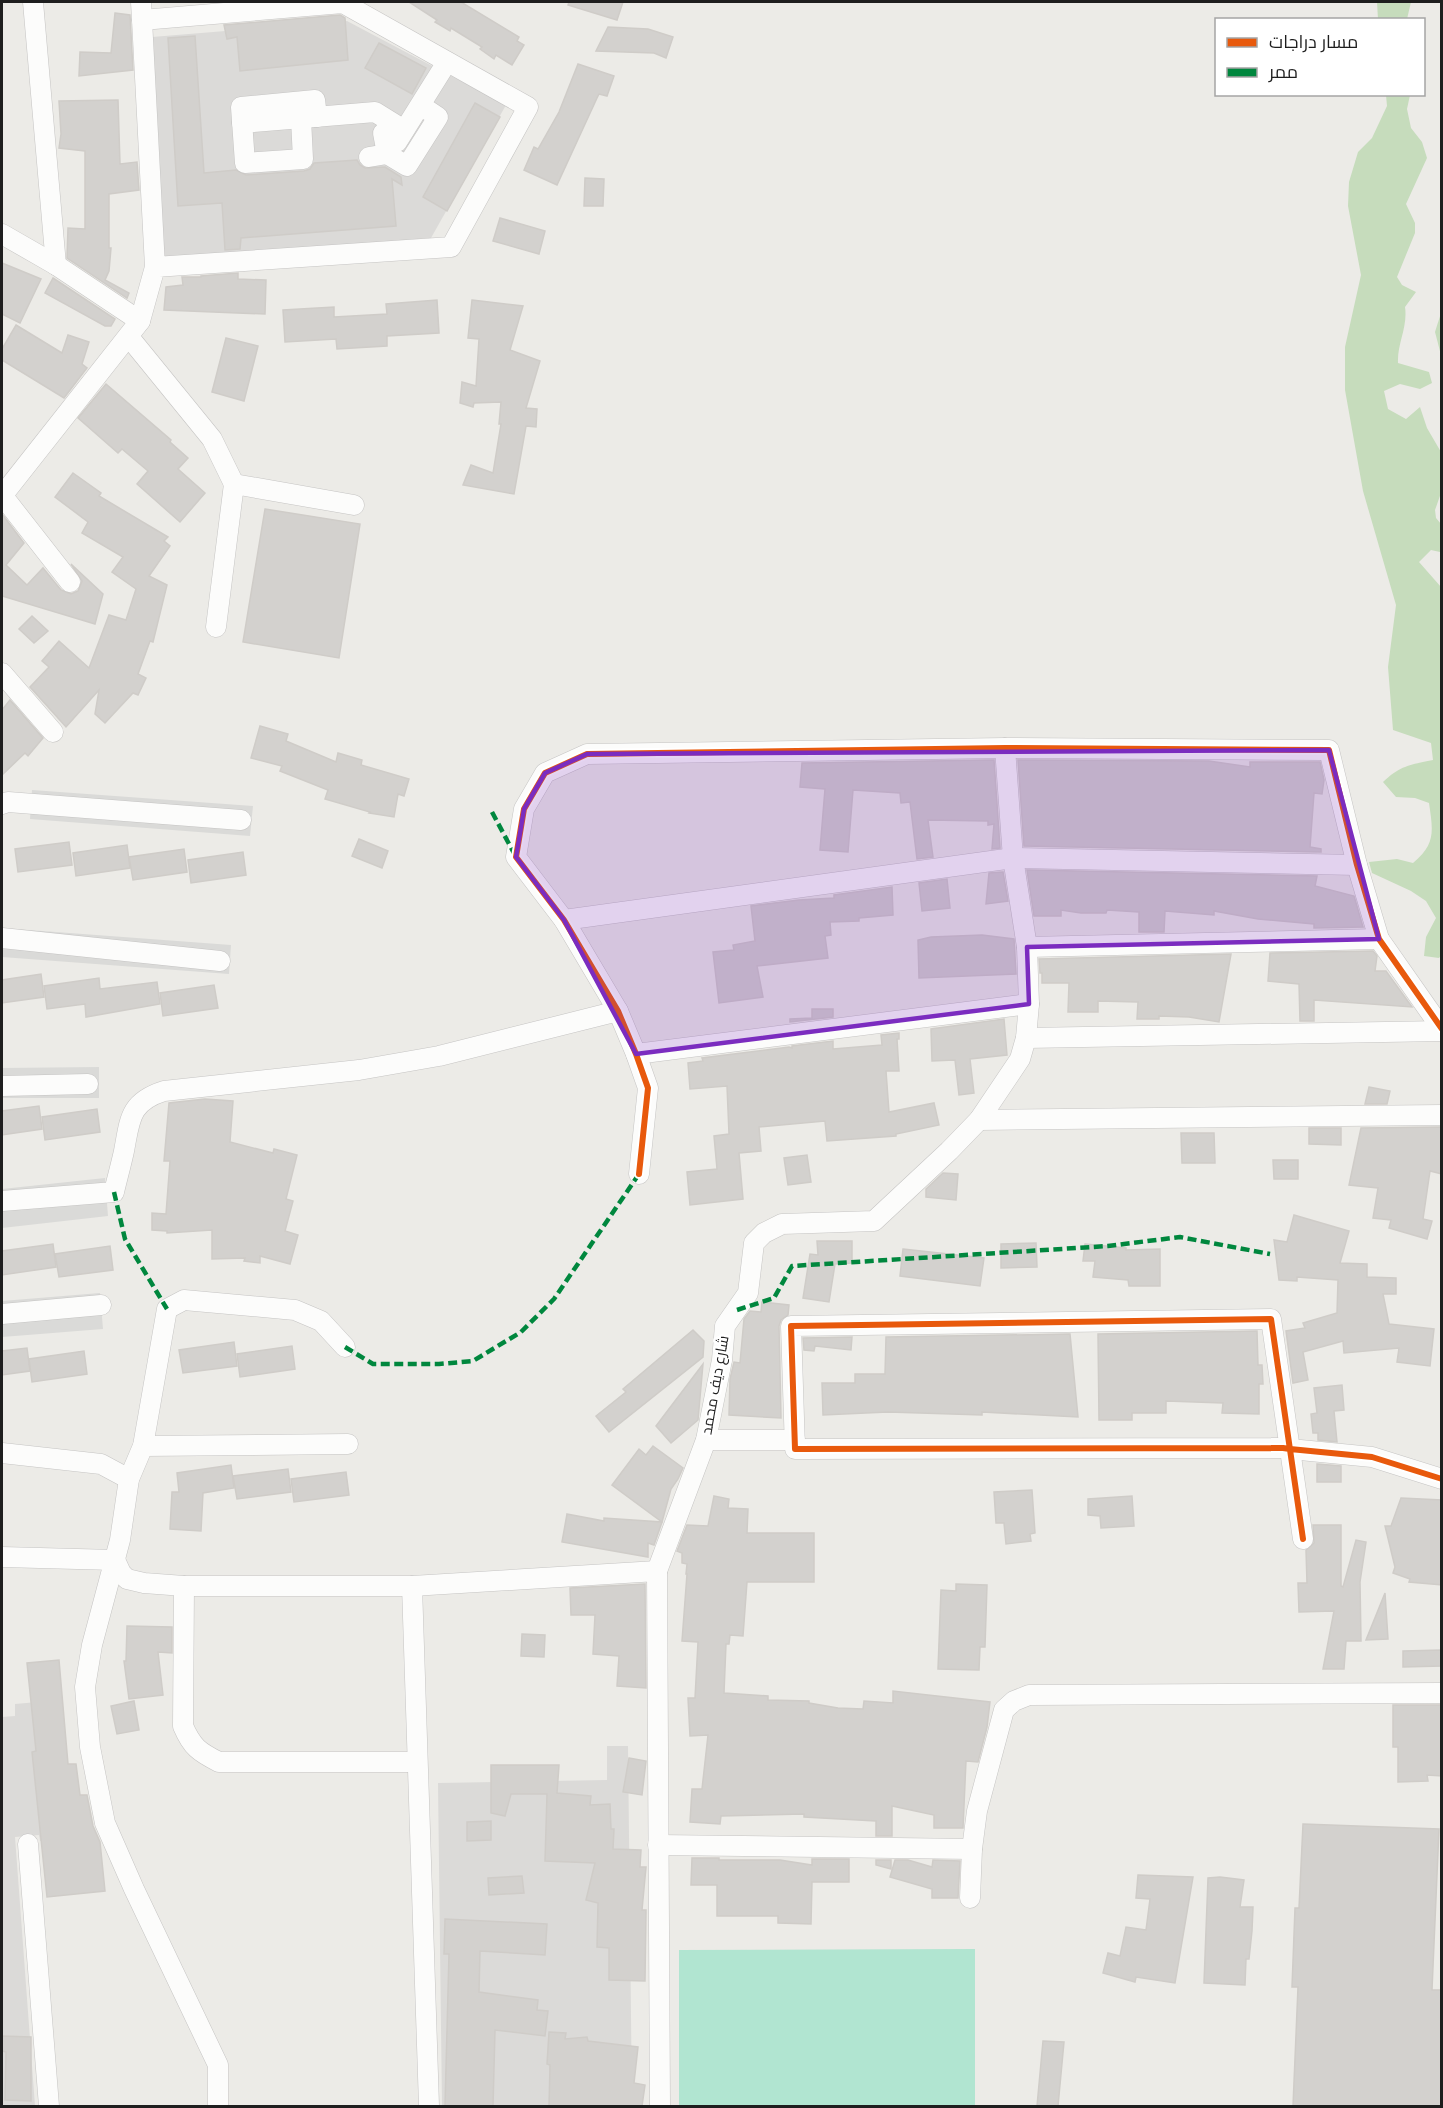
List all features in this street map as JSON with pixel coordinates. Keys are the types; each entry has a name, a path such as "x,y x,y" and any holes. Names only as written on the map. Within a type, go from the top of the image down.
{"street":[{"path":"33,2 56,265"},
{"path":"70,582 2,495 135,329 155,267 142,11 343,2 528,107 451,247 155,267"},
{"path":"420,105 438,117 407,166 378,156 382,133 396,142 447,62"},
{"path":"309,118 303,159 245,163 242,123 375,112 404,130"},
{"path":"2,234 56,265 135,329 212,439 234,484 216,627"},
{"path":"234,484 354,506"},
{"path":"2,673 53,732"},
{"path":"639,1174 648,1088 636,1054 618,1011 564,920 516,857 524,809 545,773 587,754 1005,748 1329,750 1379,939 1442,1030"},
{"name":"شارع ديف محمد","path":"657,1570 706,1440 722,1360 725,1326 748,1293 753,1243 764,1233 782,1224 874,1221 979,1120 1020,1059 1026,1038 1029,1004 1027,947 1013,858 1005,748"},
{"path":"2,804 8,802 241,820"},
{"path":"564,920 1013,858 1358,866"},
{"path":"2,938 220,961"},
{"path":"1027,947 1379,939"},
{"path":"636,1054 1029,1004"},
{"path":"2,1201 114,1192 127,1127 135,1109 149,1095 164,1090 359,1070 428,1058 618,1011"},
{"path":"1026,1038 1442,1030"},
{"path":"2,1086 88,1084"},
{"path":"979,1120 1442,1115"},
{"path":"218,2106 218,2065 105,1823 90,1747 85,1687 96,1631 120,1540 129,1479 143,1446 167,1309 184,1300 295,1310 321,1321 345,1347"},
{"path":"2,1314 101,1305"},
{"path":"1303,1539 1290,1449 1270,1319 791,1326 795,1449 1290,1449 1372,1457 1442,1479"},
{"path":"706,1440 795,1440"},
{"path":"143,1446 348,1444"},
{"path":"2,1453 101,1464 129,1479"},
{"path":"2,1557 115,1560"},
{"path":"115,1560 121,1573 127,1579 144,1583 184,1586 412,1586 657,1570 660,2106"},
{"path":"96,1631 109,1609 125,1590 144,1583"},
{"path":"184,1586 183,1726 190,1743 202,1754 219,1762 417,1762"},
{"path":"412,1586 429,2106"},
{"path":"970,1898 972,1849 977,1811 1004,1710 1014,1701 1029,1695 1442,1693"},
{"path":"28,1844 49,2106"},
{"path":"658,1845 972,1849"}],"highlighted area":[{"path":"1329,750 1379,939 1027,947 1029,1004 636,1054 564,920 516,857 524,809 545,773 587,754"}],"shaded area":[{"path":"347,21 506,105 431,238 164,258 152,37"},
{"path":"32,790 253,806 250,836 30,819"},
{"path":"2,928 231,945 229,974 2,957"},
{"path":"99,1067 99,1098 2,1098 2,1068"},
{"path":"105,1178 108,1216 2,1228 2,1189"},
{"path":"100,1293 103,1329 2,1337 2,1301"},
{"path":"49,1701 71,1838 40,1841 39,1835 15,1837 35,2106 2,2106 2,1717 15,1716 15,1704"},
{"path":"607,1746 628,1746 632,2106 442,2106 438,1783 607,1780"}],"green space":[{"path":"1377,2 1411,2 1407,18 1378,18"},
{"path":"1386,96 1410,96 1407,109 1411,128 1422,142 1427,158 1406,204 1415,223 1415,233 1397,277 1402,285 1416,292 1405,307 1405,322 1398,363 1429,372 1432,383 1420,389 1400,384 1384,391 1388,409 1406,419 1420,407 1427,428 1441,452 1441,493 1435,510 1436,518 1441,524 1441,551 1431,550 1419,562 1441,587 1442,954 1439,958 1424,956 1426,937 1436,918 1426,901 1411,891 1372,873 1369,862 1397,859 1413,863 1426,850 1432,829 1429,803 1415,798 1396,797 1383,782 1401,769 1433,760 1431,743 1393,730 1388,667 1396,605 1363,491 1345,390 1345,347 1361,275 1348,206 1349,182 1358,152 1372,138 1387,106"},
{"path":"1441,313 1441,355 1435,332"},
{"path":"975,1949 975,2106 679,2106 679,1950"}],"building":[{"path":"409,2 461,2 519,37 517,41 524,45 512,65 496,55 494,59 480,49 482,47 451,28 450,31 435,22 437,20"},
{"path":"569,2 623,2 617,20 568,5"},
{"path":"115,13 130,15 133,70 79,76 80,52 111,53"},
{"path":"340,15 345,18 348,60 240,71 237,37 227,39 224,25"},
{"path":"608,27 648,29 673,37 666,58 654,53 596,51"},
{"path":"195,36 204,173 236,170 246,175 304,171 310,169 314,163 357,160 365,168 385,167 401,177 402,185 392,179 396,226 241,238 240,249 225,250 222,203 178,206 168,38"},
{"path":"379,43 426,68 412,94 365,68"},
{"path":"578,64 614,76 607,96 599,94 557,185 524,170 534,147 538,149 559,112"},
{"path":"118,100 120,164 137,162 139,190 109,194 109,248 111,248 109,271 105,280 129,293 127,298 67,258 68,228 85,229 85,151 59,148 61,134 59,101"},
{"path":"475,103 500,117 447,211 423,197"},
{"path":"585,178 604,179 603,206 584,206"},
{"path":"500,218 545,231 539,254 493,241"},
{"path":"2,263 41,279 20,323 2,314"},
{"path":"238,273 238,279 266,280 265,314 164,310 166,287 183,285 182,277"},
{"path":"53,278 115,319 111,326 105,326 45,293"},
{"path":"437,300 439,333 387,336 387,346 337,349 336,339 285,342 283,310 334,307 334,317 387,314 386,304"},
{"path":"472,300 523,306 510,350 540,361 526,408 537,409 536,427 526,426 514,494 463,485 471,465 493,473 501,424 499,424 501,402 474,403 473,407 460,403 462,382 476,386 479,339 468,338"},
{"path":"16,325 62,353 68,335 89,342 82,364 87,368 64,398 2,360 2,349"},
{"path":"226,338 258,346 244,401 212,392"},
{"path":"106,384 171,440 170,442 188,458 178,469 205,493 180,522 137,484 148,471 122,449 118,453 78,418"},
{"path":"73,473 101,493 99,496 168,537 164,541 170,546 149,576 167,585 153,642 150,641 138,674 146,678 138,695 133,693 105,723 95,714 99,690 66,727 30,687 49,667 42,661 59,641 89,668 109,615 126,620 136,589 112,572 123,557 82,533 88,522 55,497"},
{"path":"265,509 360,524 339,658 243,642"},
{"path":"2,514 24,543 6,565 27,585 43,568 61,590 71,594 78,591 82,581 71,564 103,594 95,624 2,596"},
{"path":"32,616 48,631 34,643 19,629"},
{"path":"10,700 43,738 28,756 25,753 2,775 2,710"},
{"path":"260,726 288,734 286,741 336,762 338,753 362,760 361,765 409,779 404,796 398,794 394,817 369,813 325,799 328,790 280,771 282,766 251,758"},
{"path":"994,760 1000,848 992,849 994,824 988,825 988,821 928,820 933,857 917,859 910,802 901,803 900,793 853,790 848,852 820,850 825,789 800,787 802,763"},
{"path":"1018,760 1209,761 1250,767 1250,762 1320,762 1324,780 1322,794 1314,793 1310,847 1321,849 1321,852 1024,846"},
{"path":"359,839 388,851 382,868 352,856"},
{"path":"69,842 72,865 18,872 15,849"},
{"path":"127,845 130,868 76,876 73,853"},
{"path":"184,849 187,872 133,880 129,857"},
{"path":"243,852 246,875 191,883 188,860"},
{"path":"1027,870 1317,876 1315,886 1354,896 1363,927 1314,928 1314,924 1258,919 1214,911 1214,915 1165,911 1164,932 1139,932 1139,912 1107,910 1106,913 1081,913 1061,910 1061,916 1034,916"},
{"path":"1003,872 1008,901 986,904 989,873"},
{"path":"947,879 950,908 922,911 919,883"},
{"path":"892,887 893,915 859,918 859,921 830,922 831,935 825,936 828,958 757,966 763,997 719,1003 713,952 734,950 733,945 755,941 751,906 834,898 834,895"},
{"path":"982,935 1014,939 1016,974 919,978 918,940 931,937"},
{"path":"1373,951 1377,956 1375,971 1386,971 1412,1007 1314,1000 1314,1021 1300,1021 1299,984 1268,981 1270,953"},
{"path":"1231,954 1219,1022 1189,1017 1159,1016 1159,1019 1137,1019 1138,1002 1098,1001 1098,1012 1068,1012 1069,983 1042,983 1039,959"},
{"path":"41,974 44,997 2,1003 2,980"},
{"path":"99,978 100,989 157,982 160,1004 86,1017 85,1004 47,1009 44,986"},
{"path":"214,985 218,1008 163,1016 160,993"},
{"path":"812,1009 833,1009 833,1017 790,1022 790,1019 812,1018"},
{"path":"1004,1019 1007,1055 970,1059 974,1093 959,1095 955,1060 932,1061 931,1029"},
{"path":"899,1033 899,1039 897,1039 899,1071 886,1071 889,1112 934,1103 939,1125 896,1134 896,1136 827,1141 825,1121 759,1127 761,1151 739,1153 743,1199 690,1205 687,1172 717,1169 714,1136 729,1134 727,1086 690,1089 688,1063 703,1061 702,1058 833,1041 833,1049 882,1045 881,1035"},
{"path":"1369,1087 1390,1091 1387,1104 1365,1104"},
{"path":"205,1099 233,1101 230,1142 273,1153 274,1149 297,1155 286,1199 293,1201 285,1231 298,1235 290,1264 260,1256 260,1263 244,1261 245,1258 212,1259 212,1230 167,1233 167,1231 152,1230 152,1213 166,1214 170,1161 164,1161 169,1103"},
{"path":"39,1106 42,1129 2,1135 2,1111"},
{"path":"97,1109 100,1132 45,1140 42,1117"},
{"path":"1442,1127 1442,1174 1430,1171 1423,1219 1432,1221 1427,1239 1389,1228 1391,1220 1373,1218 1378,1188 1349,1185 1361,1128"},
{"path":"1309,1128 1341,1128 1341,1145 1309,1144"},
{"path":"1181,1133 1214,1133 1215,1163 1182,1163"},
{"path":"807,1155 811,1182 788,1185 784,1158"},
{"path":"1273,1160 1298,1160 1298,1179 1274,1179"},
{"path":"943,1173 958,1174 956,1200 926,1197 926,1189"},
{"path":"1294,1215 1349,1231 1340,1263 1367,1264 1367,1277 1396,1278 1396,1294 1383,1294 1389,1324 1434,1329 1430,1366 1397,1362 1399,1348 1344,1353 1343,1341 1303,1352 1308,1380 1293,1383 1286,1331 1305,1328 1303,1323 1337,1313 1338,1280 1297,1277 1297,1281 1279,1280 1274,1240 1287,1242"},
{"path":"817,1241 852,1241 852,1263 835,1264 829,1302 803,1298 810,1254 818,1255"},
{"path":"1036,1243 1037,1267 1001,1268 1001,1244"},
{"path":"53,1244 56,1267 2,1275 2,1251"},
{"path":"1085,1244 1126,1248 1126,1250 1160,1249 1160,1286 1129,1286 1128,1280 1093,1277 1095,1261 1083,1261"},
{"path":"110,1246 113,1270 59,1277 55,1254"},
{"path":"903,1249 984,1258 980,1286 900,1276"},
{"path":"762,1302 789,1305 788,1315 781,1320 779,1326 781,1418 729,1415 730,1379 734,1362 740,1363 744,1319 750,1311 761,1312"},
{"path":"693,1330 704,1341 703,1357 609,1432 596,1416 626,1392 623,1389"},
{"path":"1257,1331 1258,1365 1262,1365 1263,1384 1259,1384 1259,1414 1222,1413 1223,1403 1166,1401 1166,1413 1132,1413 1132,1420 1099,1420 1098,1334"},
{"path":"1070,1334 1078,1417 982,1412 982,1415 888,1412 823,1415 822,1383 855,1383 855,1374 885,1374 886,1337"},
{"path":"852,1337 851,1350 815,1346 814,1351 804,1350 803,1338"},
{"path":"234,1342 237,1366 183,1373 179,1350"},
{"path":"292,1346 295,1369 240,1377 237,1354"},
{"path":"27,1348 30,1371 2,1375 2,1351"},
{"path":"84,1351 87,1374 32,1382 29,1359"},
{"path":"703,1364 698,1420 671,1443 656,1426"},
{"path":"1342,1385 1344,1410 1334,1411 1337,1442 1318,1440 1318,1433 1313,1433 1311,1414 1317,1413 1314,1388"},
{"path":"653,1446 683,1468 671,1489 662,1522 612,1485 639,1449 646,1455"},
{"path":"1317,1464 1341,1466 1341,1482 1317,1482"},
{"path":"231,1465 234,1488 203,1493 201,1531 170,1529 172,1492 179,1492 177,1473"},
{"path":"288,1469 291,1492 237,1499 233,1476"},
{"path":"346,1472 349,1495 294,1502 291,1479"},
{"path":"1032,1490 1035,1533 1030,1534 1031,1541 1006,1544 1004,1523 996,1523 994,1492"},
{"path":"714,1496 729,1499 728,1508 748,1509 747,1533 814,1533 814,1582 747,1582 743,1636 730,1635 729,1644 726,1644 724,1693 768,1696 768,1700 809,1701 809,1703 838,1708 863,1709 864,1701 893,1703 893,1691 990,1702 987,1727 978,1762 966,1761 963,1828 934,1828 934,1815 892,1806 892,1836 876,1836 876,1821 804,1817 804,1814 721,1816 720,1824 690,1822 692,1789 702,1789 708,1735 690,1736 688,1698 695,1698 698,1642 682,1641 687,1564 682,1563 682,1553 677,1551 687,1525 708,1526"},
{"path":"1132,1496 1134,1526 1101,1528 1100,1516 1088,1515 1088,1499"},
{"path":"1401,1498 1442,1500 1442,1585 1409,1582 1410,1579 1393,1573 1395,1567 1385,1526 1391,1526"},
{"path":"567,1514 604,1521 604,1518 662,1522 654,1545 648,1543 648,1557 562,1542"},
{"path":"1313,1525 1341,1525 1341,1586 1343,1587 1356,1540 1366,1542 1360,1582 1361,1641 1346,1641 1344,1669 1323,1669 1334,1611 1299,1612 1298,1583 1307,1583 1306,1550 1314,1543"},
{"path":"645,1584 646,1688 617,1686 619,1656 593,1654 595,1615 571,1615 570,1588"},
{"path":"956,1584 987,1585 985,1647 980,1647 979,1670 938,1669 941,1590 956,1591"},
{"path":"1385,1593 1388,1639 1366,1640"},
{"path":"127,1626 172,1627 172,1653 158,1652 163,1695 129,1699 124,1661 126,1661"},
{"path":"522,1634 545,1635 544,1657 521,1656"},
{"path":"1442,1650 1442,1666 1403,1667 1403,1651"},
{"path":"59,1660 68,1764 76,1764 80,1795 87,1795 93,1826 100,1842 105,1891 47,1897 32,1752 36,1751 27,1663"},
{"path":"134,1701 139,1730 117,1734 111,1706"},
{"path":"1393,1705 1442,1705 1442,1776 1427,1775 1428,1781 1398,1782 1398,1747 1393,1747"},
{"path":"629,1758 646,1761 642,1795 623,1792"},
{"path":"491,1765 559,1765 557,1793 591,1796 590,1805 610,1804 611,1829 614,1829 613,1849 641,1850 640,1867 646,1867 642,1910 646,1910 645,1981 609,1980 609,1948 597,1947 598,1903 586,1900 595,1863 545,1861 547,1794 511,1794 505,1816 491,1813"},
{"path":"491,1821 491,1840 467,1841 467,1822"},
{"path":"1303,1824 1439,1829 1432,1990 1441,1990 1442,2106 1293,2106 1298,1987 1292,1987 1295,1908 1299,1908"},
{"path":"692,1858 780,1860 812,1865 812,1859 849,1859 849,1882 812,1882 811,1924 778,1923 778,1916 717,1916 717,1885 691,1885"},
{"path":"876,1860 891,1860 891,1869 876,1865"},
{"path":"895,1860 908,1860 932,1867 933,1860 960,1861 958,1898 932,1898 932,1889 890,1877"},
{"path":"1138,1875 1193,1877 1175,1983 1136,1977 1135,1982 1103,1973 1108,1953 1120,1956 1126,1927 1146,1930 1150,1899 1136,1898"},
{"path":"522,1876 524,1893 489,1895 488,1878"},
{"path":"1208,1878 1244,1880 1240,1907 1253,1907 1245,1985 1204,1983"},
{"path":"445,1919 547,1924 545,1955 480,1951 479,1992 538,2000 537,2010 548,2011 545,2036 495,2030 493,2106 445,2106 449,1954 444,1954"},
{"path":"549,2032 566,2033 565,2039 587,2037 588,2041 638,2047 634,2083 645,2085 642,2106 549,2106 550,2065 547,2064"},
{"path":"2,2036 31,2037 31,2101 5,2100 6,2052 2,2051"},
{"path":"1043,2041 1064,2042 1058,2106 1037,2106"}],"marked path":[{"path":"492,812 516,857"},
{"path":"345,1347 373,1364 439,1364 473,1361 521,1332 554,1299 639,1174"},
{"path":"114,1192 125,1239 167,1309"},
{"path":"737,1310 774,1298 792,1266 1108,1246 1180,1237 1270,1254"}],"cycle path":[{"path":"639,1174 648,1088 636,1054 618,1011 564,920 516,857 524,809 545,773 587,754 1005,748 1329,750 1357,865 1379,939 1442,1029"},
{"path":"1303,1539 1271,1319 791,1326 795,1449 1283,1448 1290,1449 1372,1457 1442,1479"}]}
